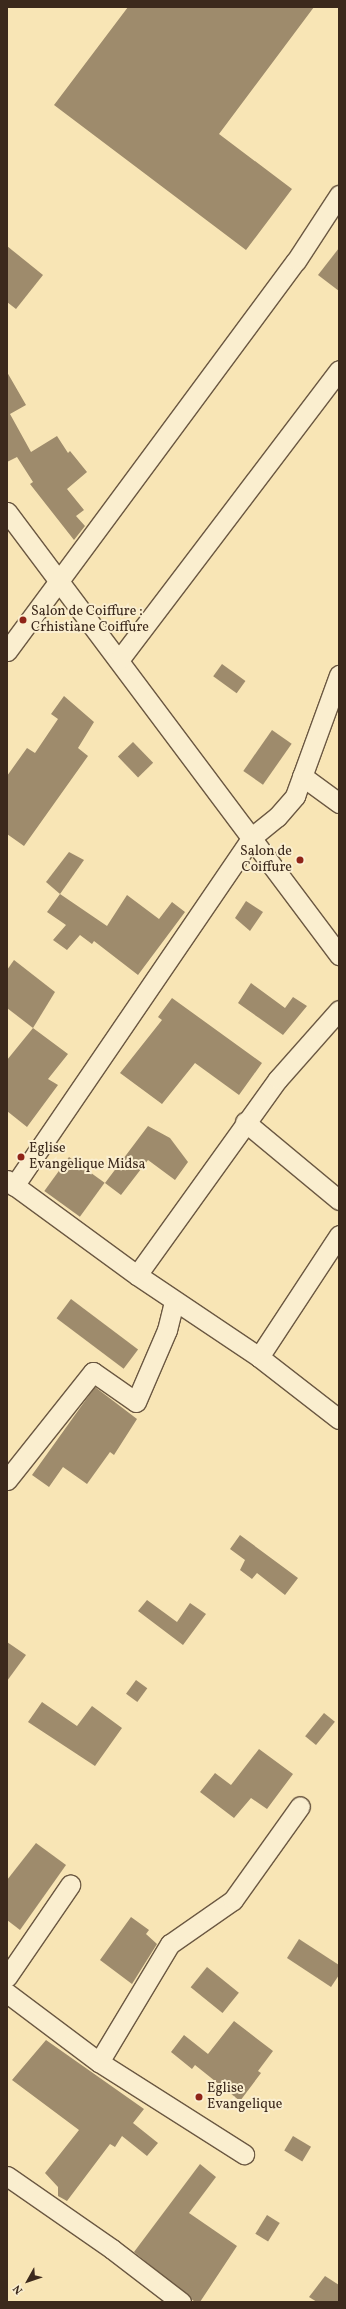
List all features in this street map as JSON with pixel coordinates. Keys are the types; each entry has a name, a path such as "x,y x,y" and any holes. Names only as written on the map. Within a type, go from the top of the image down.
{"street":[{"path":"7,651 60,582 296,261 339,195"},
{"path":"119,660 339,370"},
{"path":"7,512 339,955"},
{"path":"339,675 295,796 277,816 252,837 11,1183 174,1300 259,1357 339,1419"},
{"path":"302,776 339,803"},
{"path":"137,1274 245,1122 278,1079 339,1010"},
{"path":"245,1122 339,1200"},
{"path":"259,1357 339,1235"},
{"path":"7,1480 93,1372 136,1402 167,1330 174,1300"},
{"path":"99,2062 170,1944 233,1900 300,1806"},
{"path":"7,1977 70,1885"},
{"path":"7,1993 99,2062 244,2154"},
{"path":"7,2176 112,2249 181,2302"}],"building":[{"path":"128,7 314,7 219,134 292,189 246,250 54,105"},
{"path":"7,246 43,275 16,309 7,302"},
{"path":"339,248 339,291 318,275"},
{"path":"7,372 26,405 10,414 31,452 57,436 68,453 70,451 87,472 67,489 84,510 76,516 85,526 74,540 30,484 33,482 17,457 7,462"},
{"path":"222,664 245,681 237,693 213,676"},
{"path":"64,696 94,722 78,748 88,756 24,846 7,834 7,776 27,748 35,753 58,719 51,714"},
{"path":"272,730 292,744 263,785 243,771"},
{"path":"133,742 153,763 138,777 118,757"},
{"path":"69,852 84,860 60,894 46,882"},
{"path":"60,894 107,926 127,895 159,919 172,902 185,912 138,975 94,941 92,944 80,935 67,950 53,940 66,925 47,912"},
{"path":"246,901 263,912 250,931 235,918"},
{"path":"14,960 55,992 33,1028 7,1008 7,970"},
{"path":"251,983 285,1008 293,997 307,1006 283,1035 238,1003"},
{"path":"172,998 262,1063 239,1095 195,1063 162,1104 120,1073 162,1020 158,1017"},
{"path":"33,1028 68,1054 48,1079 58,1085 27,1127 7,1111 7,1060"},
{"path":"148,1126 170,1138 188,1162 175,1180 148,1160 121,1195 105,1183"},
{"path":"69,1157 105,1183 80,1217 44,1191"},
{"path":"71,1299 138,1350 124,1369 57,1318"},
{"path":"95,1387 137,1419 114,1455 110,1452 87,1484 63,1467 49,1487 32,1475"},
{"path":"240,1535 298,1578 285,1595 257,1573 252,1579 240,1570 245,1560 230,1549"},
{"path":"147,1600 177,1622 190,1603 206,1614 183,1645 138,1611"},
{"path":"7,1642 26,1655 7,1681"},
{"path":"136,1680 147,1688 137,1702 126,1694"},
{"path":"42,1702 77,1726 92,1706 122,1728 95,1766 28,1722"},
{"path":"324,1713 335,1722 316,1745 305,1736"},
{"path":"259,1749 293,1774 267,1809 251,1798 234,1818 200,1792 215,1773 231,1785"},
{"path":"36,1843 66,1865 20,1930 7,1920 7,1880"},
{"path":"131,1917 149,1930 146,1934 157,1944 132,1984 100,1960"},
{"path":"299,1939 339,1965 339,1975 331,1987 287,1958"},
{"path":"207,1967 239,1993 223,2013 191,1987"},
{"path":"234,2021 273,2051 258,2071 261,2073 240,2101 195,2065 192,2069 171,2052 184,2035 208,2054"},
{"path":"46,2040 144,2109 133,2123 158,2143 147,2156 122,2136 115,2147 110,2144 67,2201 58,2196 58,2187 45,2173 79,2130 12,2080"},
{"path":"293,2136 311,2147 302,2161 284,2151"},
{"path":"200,2164 216,2177 189,2213 237,2246 200,2302 195,2302 134,2252"},
{"path":"267,2215 280,2223 268,2242 255,2234"},
{"path":"325,2276 339,2285 339,2302 317,2302 309,2297"}],"place":[{"name":"Salon de Coiffure : Crhistiane Coiffure","path":"23,620"},
{"name":"Salon de Coiffure","path":"300,860"},
{"name":"Eglise Evangelique Midsa","path":"21,1157"},
{"name":"Eglise Evangelique","path":"199,2097"}]}
